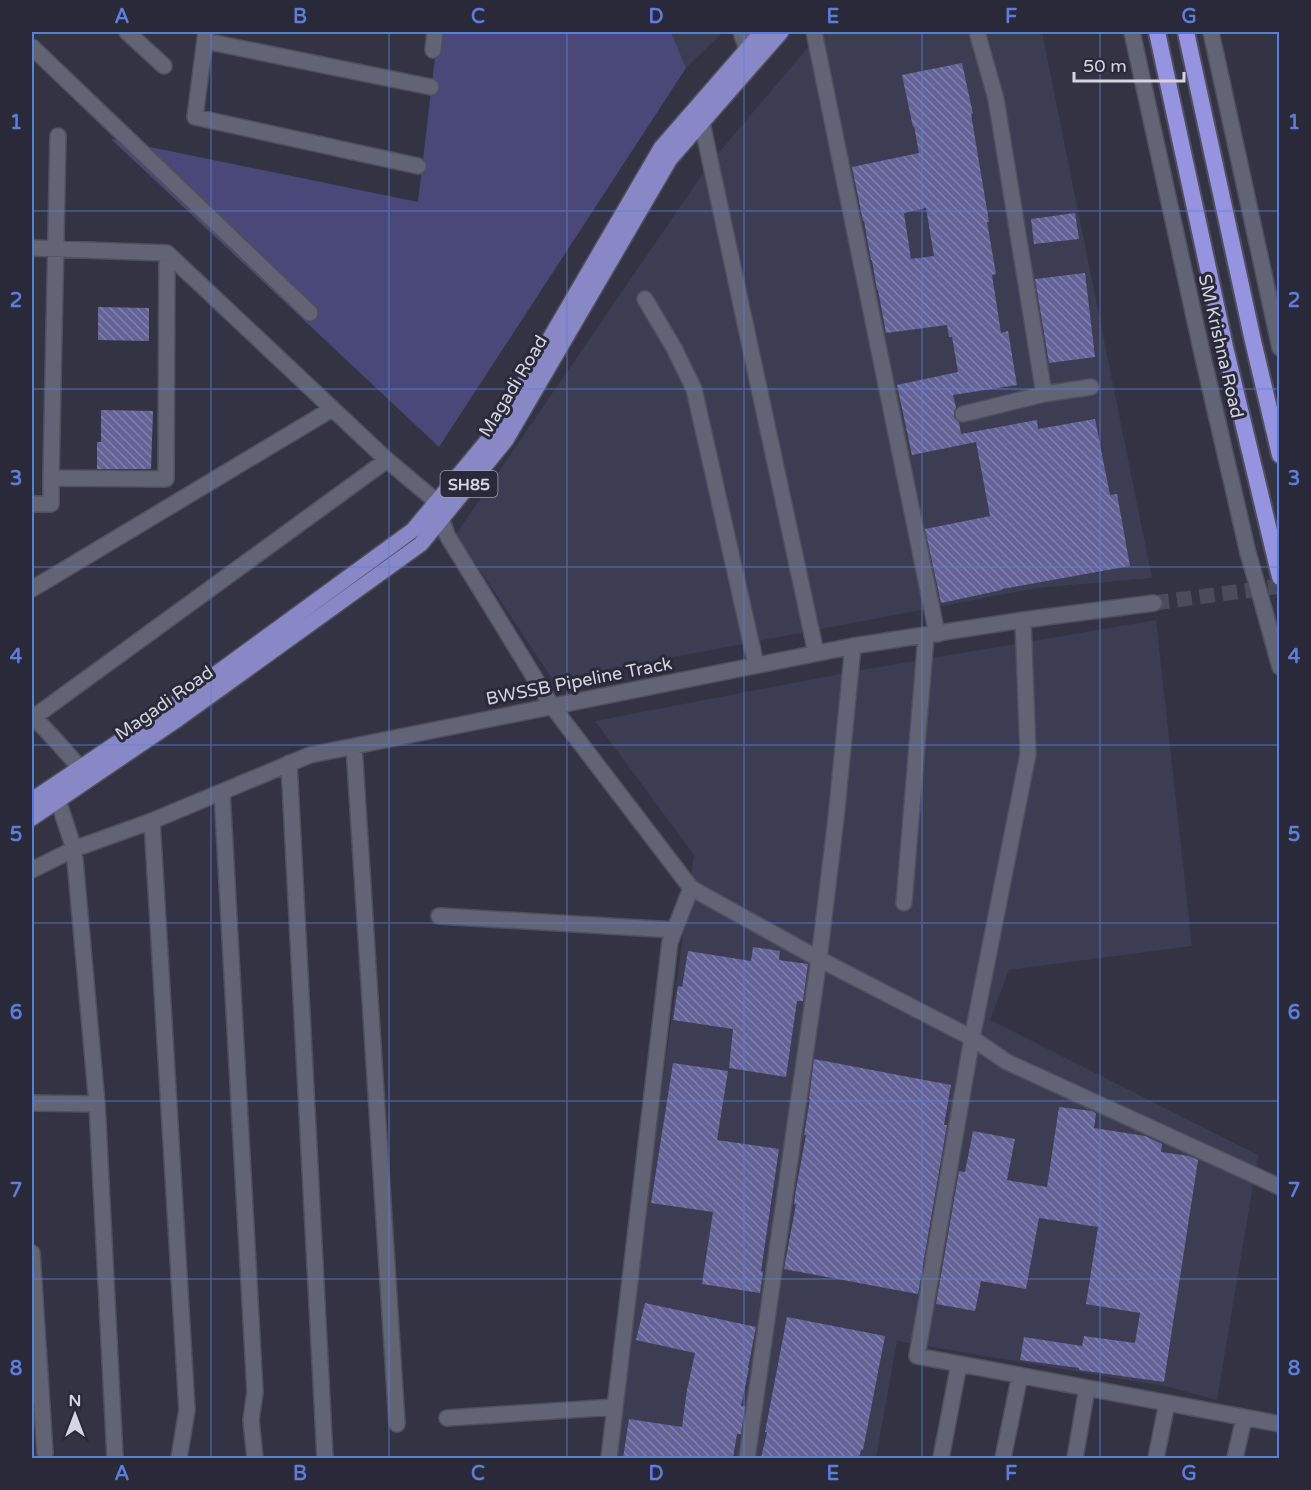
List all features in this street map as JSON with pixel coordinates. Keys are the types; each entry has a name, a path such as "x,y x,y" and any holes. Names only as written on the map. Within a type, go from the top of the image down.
{"highway":[{"name":"SM Krishna Road","path":"1157,32 1225,348 1280,577"},
{"name":"SM Krishna Road","path":"1186,32 1280,455"}],"main road":[{"name":"Magadi Road","path":"32,818 55,793 413,530 497,429 661,148 762,32"},
{"name":"Magadi Road","path":"84,772 178,719 421,544 506,440 670,159 781,32"},
{"name":"Magadi Road","path":"32,800 55,793"}],"street":[{"path":"127,32 164,66"},
{"path":"433,50 435,32"},
{"path":"741,32 747,50"},
{"path":"814,32 931,635 904,903"},
{"path":"977,32 996,99 1044,394"},
{"name":"SM Krishna Road","path":"1132,32 1248,553 1280,667"},
{"path":"1211,32 1280,348"},
{"path":"418,166 195,117 205,36 431,87"},
{"path":"32,46 310,313"},
{"path":"702,123 816,653"},
{"path":"32,504 51,504 58,136"},
{"path":"32,248 167,253 387,460 436,502 447,535 552,706 691,888 819,959 972,1038 1007,1062 1280,1187"},
{"path":"51,478 166,479 167,253"},
{"path":"645,299 674,348 694,389 756,665"},
{"path":"963,414 1044,394 1091,387"},
{"path":"32,589 332,409"},
{"path":"84,772 33,716 387,460"},
{"name":"BWSSB Pipeline Track","path":"32,870 74,849 152,821 310,755 853,646 1154,603"},
{"path":"1023,620 1028,754 972,1038 917,1356 1280,1424"},
{"path":"747,1458 819,959 853,646"},
{"path":"354,746 397,1424"},
{"path":"289,763 325,1458"},
{"path":"222,792 255,1392 251,1420 255,1458"},
{"path":"55,793 74,849 97,1104 115,1458"},
{"path":"152,821 187,1410 179,1458"},
{"path":"609,1458 670,942 691,888"},
{"path":"439,916 675,930"},
{"path":"32,1103 97,1104"},
{"path":"32,1252 45,1453"},
{"path":"941,1458 959,1364"},
{"path":"1003,1458 1020,1375"},
{"path":"1075,1458 1087,1388"},
{"path":"1156,1458 1167,1403"},
{"path":"447,1418 615,1407"},
{"path":"1235,1458 1244,1418"}],"shaded area":[{"path":"438,32 671,32 686,68 439,447 111,139 418,202"},
{"path":"671,32 723,32 686,68"},
{"path":"821,32 1042,32 1152,578 1037,588 553,680 456,534 710,163"},
{"path":"1156,620 1192,946 1009,970 990,1020 1258,1155 1217,1400 1169,1387 897,1341 876,1458 611,1458 694,855 595,721 850,672"}],"building":[{"path":"962,63 973,114 971,114 996,274 992,275 1001,333 1008,331 1017,385 953,395 956,408 954,417 959,422 961,434 1037,420 1038,429 1095,419 1110,495 1117,494 1130,566 1002,589 941,603 925,529 990,516 976,442 912,455 897,385 958,372 952,337 949,337 947,325 886,333 852,167 919,153 902,75","holes":["926,208 934,256 911,259 904,213"]},
{"path":"1075,213 1079,239 1034,244 1031,219"},
{"path":"1085,273 1095,357 1049,363 1035,279"},
{"path":"98,307 149,308 149,341 98,340"},
{"path":"101,410 153,411 151,469 97,469 97,442 101,442"},
{"path":"753,947 780,951 779,960 808,964 803,1001 797,1001 786,1077 729,1068 733,1029 673,1020 678,986 682,987 688,951 751,961"},
{"path":"814,1059 951,1085 944,1125 947,1125 918,1294 784,1269 806,1135 804,1135"},
{"path":"673,1063 728,1071 717,1140 779,1149 761,1271 763,1272 760,1293 702,1284 713,1212 651,1203"},
{"path":"1059,1107 1092,1111 1096,1114 1094,1128 1145,1136 1162,1144 1161,1152 1189,1156 1198,1160 1164,1382 1020,1360 1024,1337 1082,1346 1084,1336 1135,1343 1140,1313 1086,1304 1098,1227 1039,1218 1026,1289 981,1281 975,1311 936,1304 959,1171 965,1172 973,1131 1015,1139 1007,1180 1047,1187"},
{"path":"645,1303 756,1327 741,1406 745,1406 741,1434 737,1434 733,1458 623,1458 629,1419 682,1427 695,1353 636,1340"},
{"path":"787,1317 885,1336 863,1450 859,1458 761,1458"}],"tunnel":[{"path":"1154,603 1280,586"}]}
